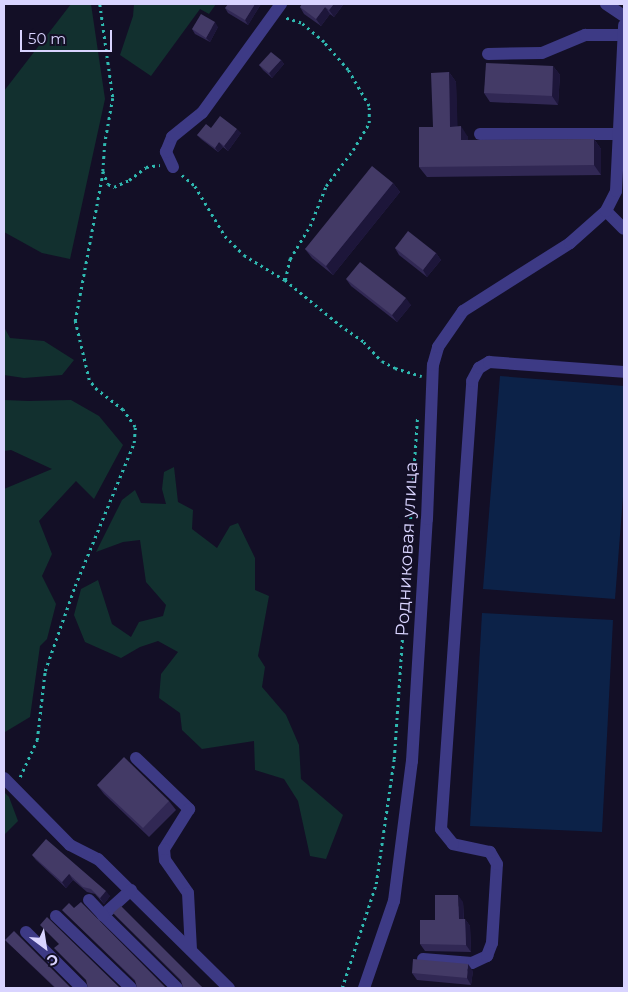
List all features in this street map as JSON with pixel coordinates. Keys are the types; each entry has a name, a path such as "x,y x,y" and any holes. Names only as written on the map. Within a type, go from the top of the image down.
{"street":[{"path":"606,4 624,16"},
{"path":"173,168 166,152 172,137 202,114 278,9"},
{"path":"480,134 618,134 624,25"},
{"path":"488,54 542,53 585,35 624,35"},
{"name":"Родниковая улица","path":"364,988 394,901 412,761 433,365 438,347 463,311 570,243 606,211 616,191 618,134"},
{"path":"606,211 624,229"},
{"path":"423,959 472,963 487,956 492,943 497,864 490,852 453,844 441,829 472,382 479,368 488,362 624,372"},
{"path":"136,758 189,809 164,848 165,860 188,893 191,950"},
{"path":"4,778 70,845 98,859 229,988"},
{"path":"103,915 131,890"},
{"path":"89,900 178,988"},
{"path":"56,916 131,988"},
{"path":"26,932 82,988"}],"path":[{"path":"15,788 37,740 45,671 74,586 134,443 135,427 123,410 97,390 89,380 75,321 103,171 104,144 113,98 100,4"},
{"path":"278,9 301,23 324,42 348,70 369,106 369,123 353,150 326,186 310,226 290,259 285,280"},
{"path":"103,171 108,184 114,187 129,180 146,167 157,164 173,168 195,186 225,236 244,255 285,280 364,342 382,361 395,368 433,380"},
{"path":"342,988 376,884 393,769 418,417"}],"green space":[{"path":"71,4 91,4 105,99 70,259 42,253 4,232 4,91"},
{"path":"134,4 216,4 209,14 200,9 151,76 120,55 133,16"},
{"path":"4,327 10,338 44,341 74,360 62,375 24,378 4,375"},
{"path":"4,400 71,400 99,416 123,445 94,499 76,481 39,521 52,554 42,576 56,604 47,639 40,646 30,717 5,732 4,489 52,469 11,450 4,451"},
{"path":"174,467 178,502 193,510 192,529 217,548 230,526 238,523 255,558 255,590 269,596 258,656 265,667 262,687 286,715 299,745 301,779 343,815 326,859 310,856 298,801 284,779 255,770 254,741 202,749 182,730 180,713 159,698 161,674 178,652 158,641 140,647 121,658 85,642 74,615 81,589 98,580 112,624 131,637 139,622 163,616 166,605 146,582 140,540 123,542 96,552 122,500 135,490 141,503 166,504 162,489 164,472"},
{"path":"4,792 9,797 18,821 4,835"}],"water":[{"path":"500,376 624,386 624,484 615,599 483,589"},
{"path":"482,613 613,620 602,832 470,826"}],"building":[{"path":"228,4 255,4 245,20 225,8"},
{"path":"302,4 334,4 329,10 325,7 316,19 300,7"},
{"path":"201,14 215,22 206,38 192,29"},
{"path":"271,52 281,60 269,73 259,65"},
{"path":"486,63 553,66 552,96 484,93"},
{"path":"449,72 450,127 461,126 461,140 594,139 594,165 419,167 419,127 433,127 431,73"},
{"path":"220,116 237,129 224,146 219,142 215,148 197,135 206,124 211,128"},
{"path":"372,166 393,183 326,266 305,249"},
{"path":"408,231 436,253 423,270 395,248"},
{"path":"360,262 406,298 392,315 346,279"},
{"path":"124,757 169,801 143,828 97,785"},
{"path":"46,839 106,891 100,898 91,889 83,887 69,874 62,882 32,855"},
{"path":"435,895 458,895 459,919 465,919 466,945 420,944 420,920 435,920"},
{"path":"81,902 166,988 137,988 135,980 62,910 69,903 74,908"},
{"path":"121,906 203,988 183,988 181,980 113,913"},
{"path":"47,917 120,988 88,988 86,980 54,948 59,944 40,925"},
{"path":"14,931 71,988 56,988 5,940"},
{"path":"413,959 468,964 467,978 412,973"}]}
